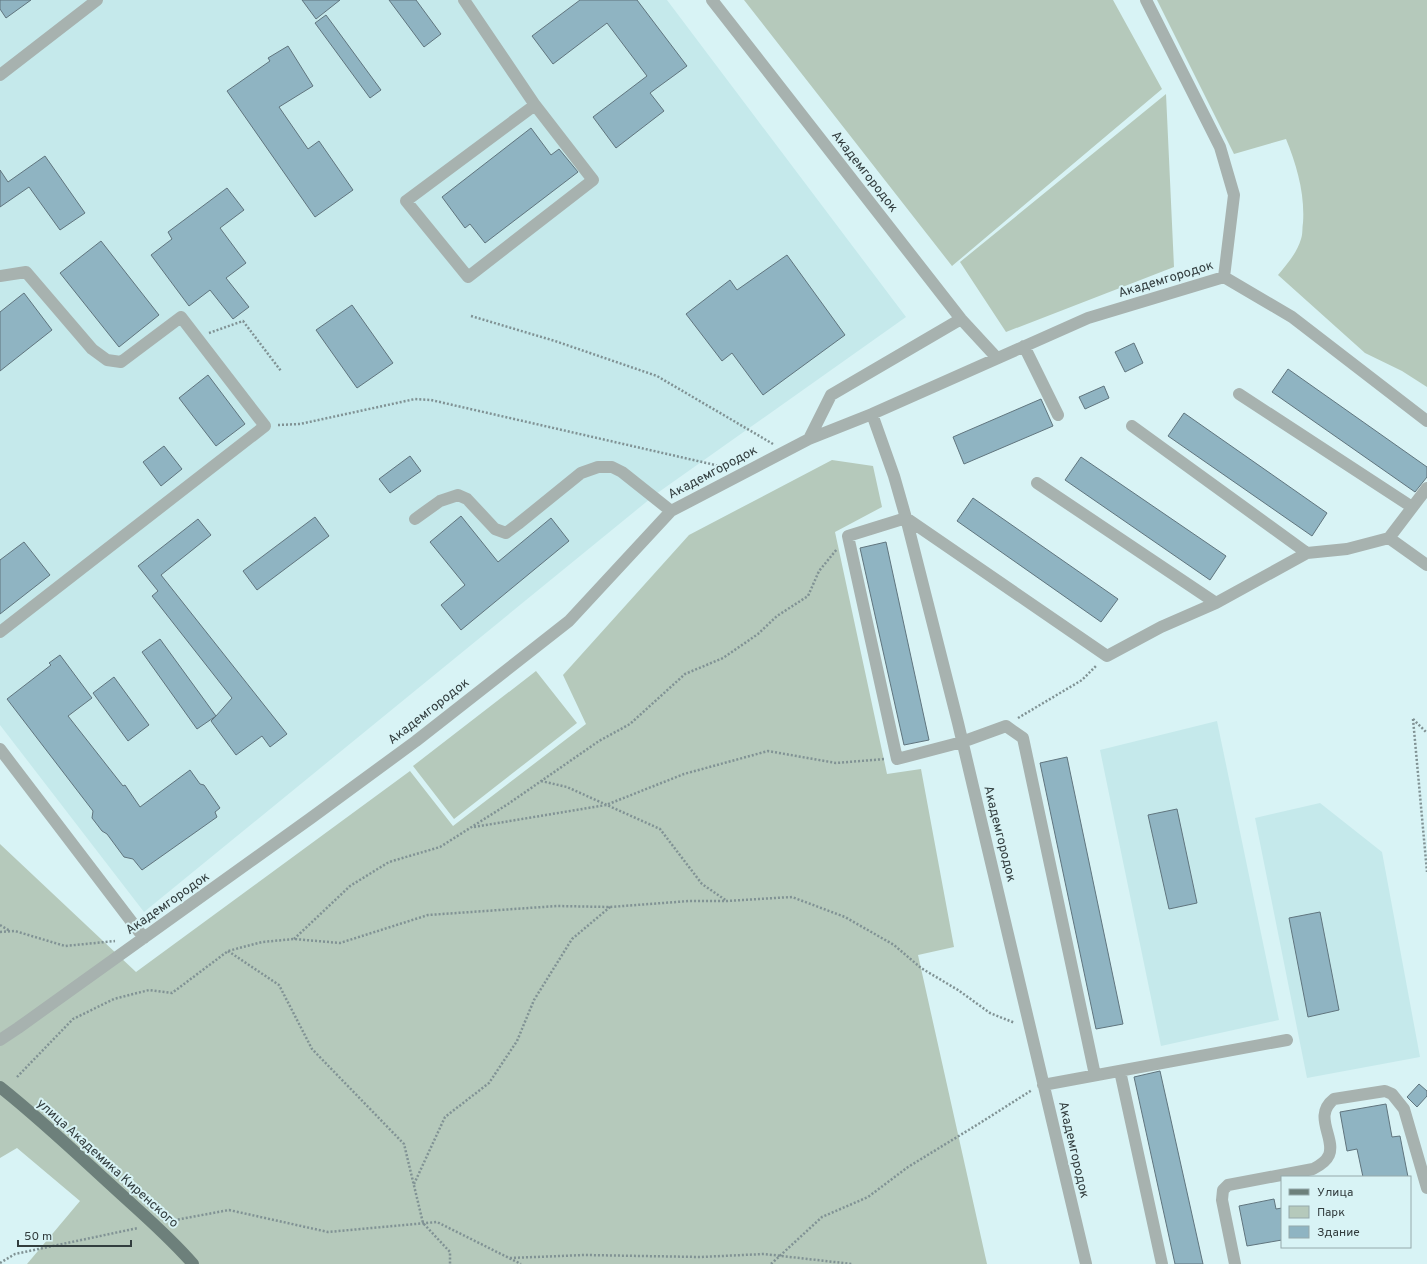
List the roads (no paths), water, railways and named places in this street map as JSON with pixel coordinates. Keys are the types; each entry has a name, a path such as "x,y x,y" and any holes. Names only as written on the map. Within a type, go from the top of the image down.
{"main road":[{"name":"улица Академика Киренского","path":"0,1086 58,1136 154,1224 183,1251 193,1264"}],"street":[{"path":"464,0 536,105 593,180 468,278 406,201 536,105"},
{"name":"Академгородок","path":"712,0 961,319 997,358"},
{"path":"1146,0 1220,147 1234,195 1224,277"},
{"path":"0,75 89,2"},
{"path":"0,276 26,272 92,349 107,360 121,362 181,317 265,426 0,632"},
{"name":"Академгородок","path":"0,1040 311,818 416,741 569,621 671,511 808,439 872,414 1088,318 1224,277 1292,318 1427,421"},
{"path":"808,439 831,395 961,319"},
{"path":"1024,346 1058,415"},
{"path":"1239,394 1412,507"},
{"name":"Академгородок","path":"872,414 894,476 906,518 962,742 1086,1264"},
{"path":"1132,426 1307,553"},
{"path":"415,519 440,501 458,495 467,499 495,529 506,533 581,473 598,467 612,467 622,472 671,511"},
{"path":"1037,483 1216,603"},
{"path":"1095,1075 1023,738 1006,726 962,742 897,759 848,536 906,518 1107,656 1161,627 1216,603 1307,553 1346,549 1389,538 1427,488"},
{"path":"1389,538 1427,565"},
{"path":"0,749 144,938"},
{"path":"1043,1085 1286,1040"},
{"path":"1120,1071 1162,1264"},
{"path":"1235,1264 1222,1200 1223,1190 1228,1185 1313,1169 1321,1165 1330,1154 1330,1144 1326,1130 1325,1115 1328,1104 1334,1099 1385,1091 1392,1094 1404,1109 1427,1188"}]}
